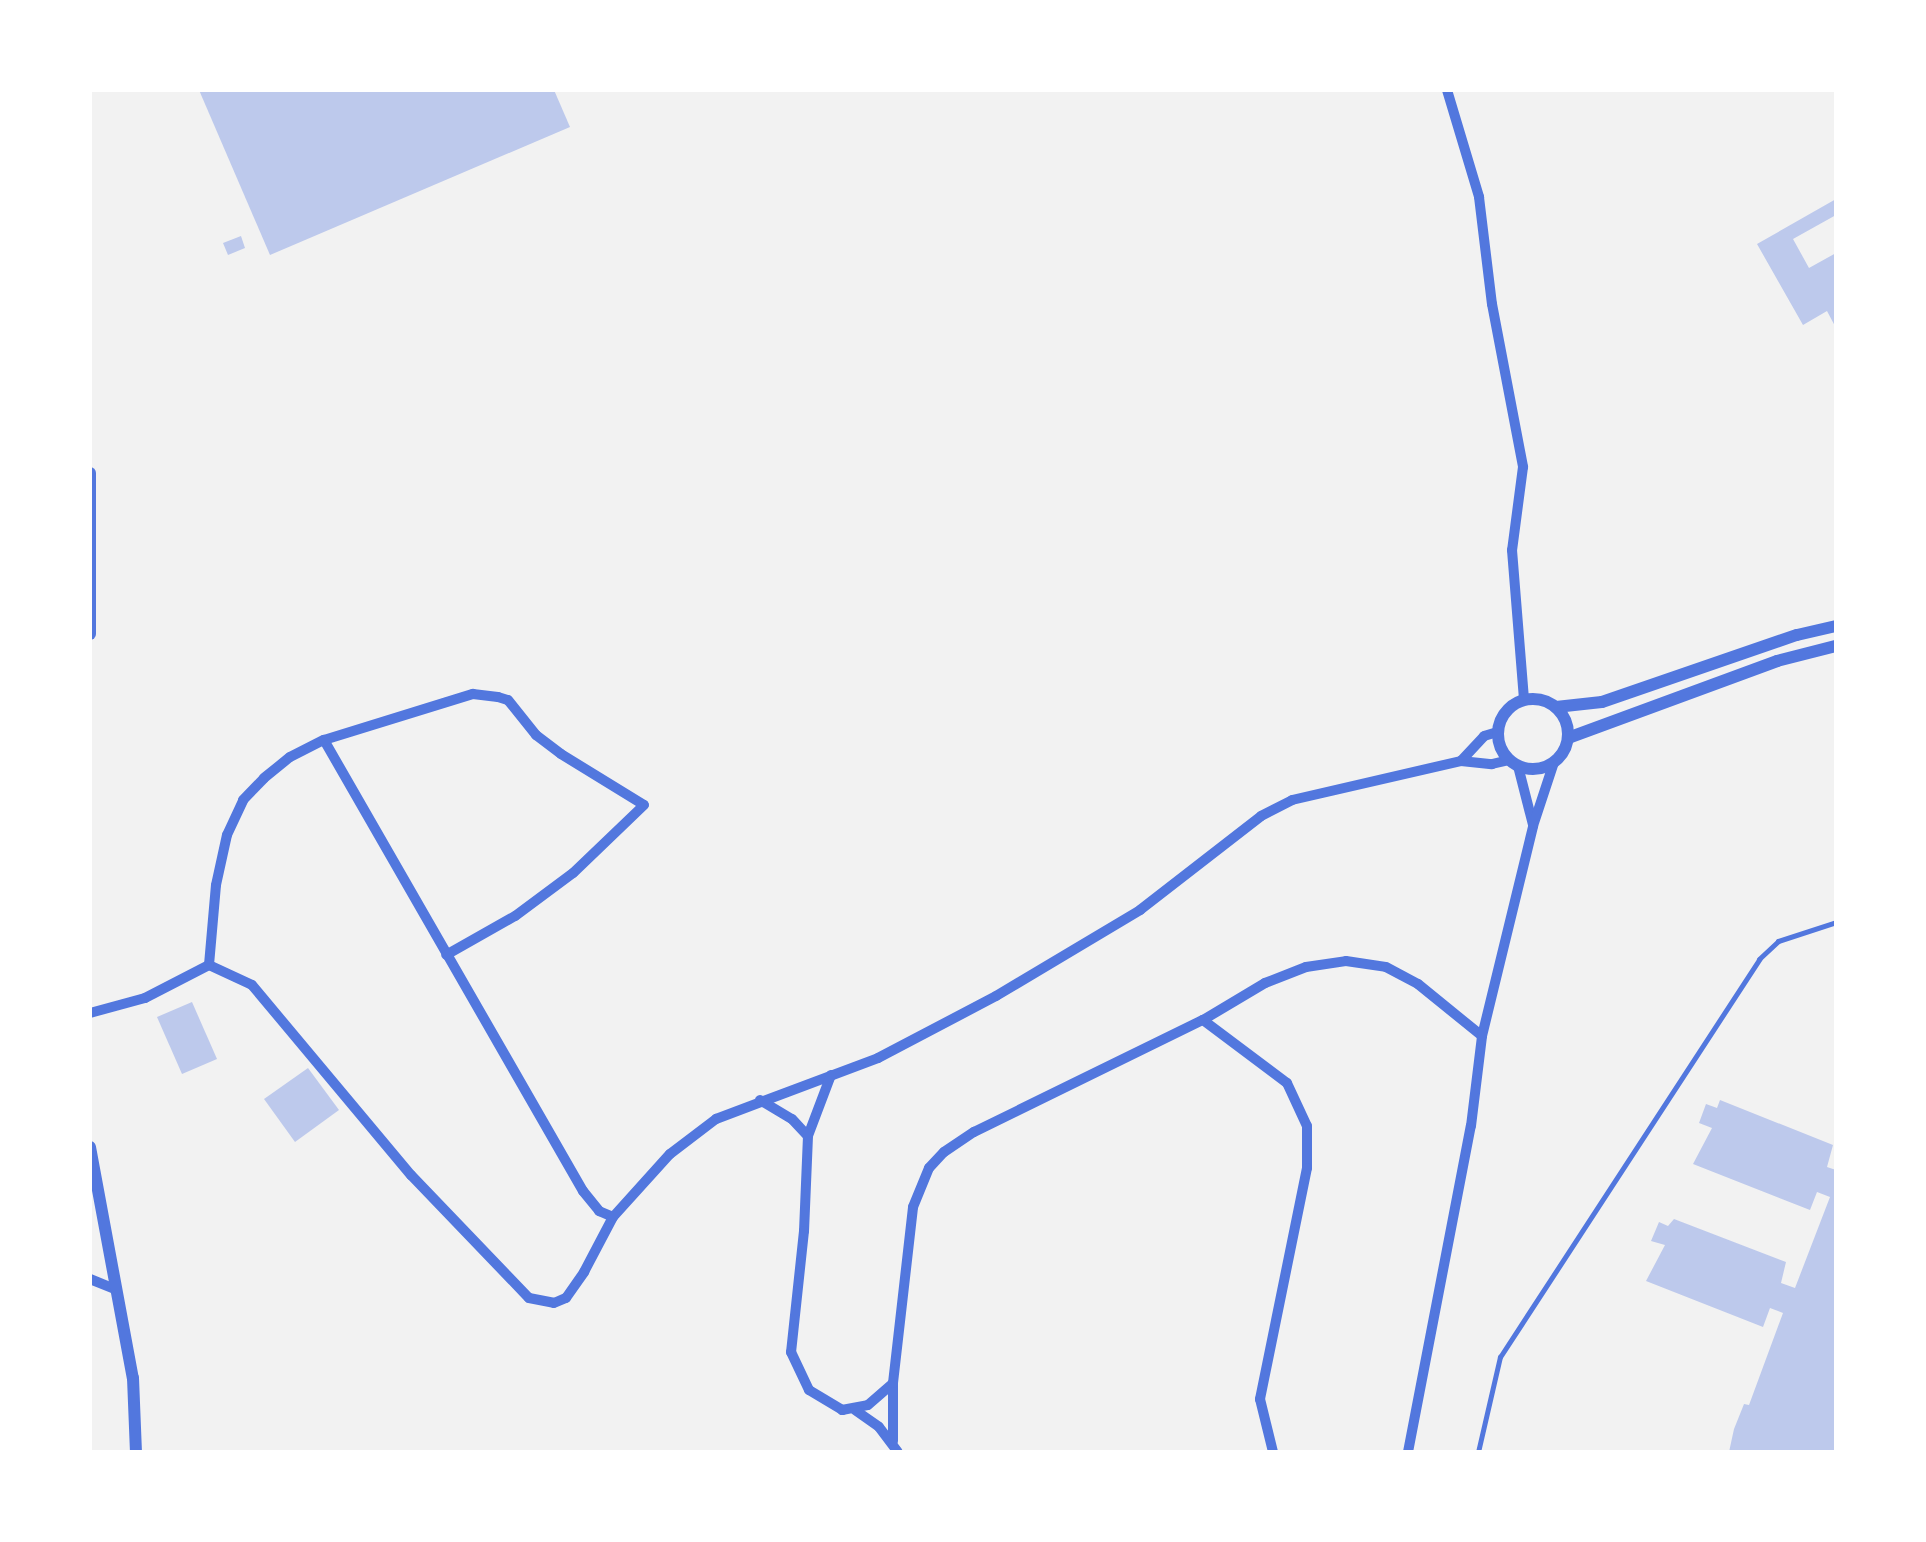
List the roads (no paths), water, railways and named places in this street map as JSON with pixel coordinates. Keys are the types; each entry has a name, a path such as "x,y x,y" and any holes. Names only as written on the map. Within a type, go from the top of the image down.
{"street":[{"path":"1447,90 1479,196 1492,304 1523,468 1512,550 1524,700"},
{"path":"90,474 90,634"},
{"path":"1556,707 1602,702 1798,635 1836,626"},
{"path":"1568,738 1700,687 1836,646"},
{"path":"210,966 216,885 226,835 243,800 290,756 324,740 460,698 498,697 508,700 536,735 561,754 644,805 574,872 515,916 446,954"},
{"path":"1408,1452 1471,1126 1482,1036 1533,826 1554,762 1568,738 1568,726 1556,707 1546,701 1524,700 1505,711 1498,732 1514,763 1533,826"},
{"path":"90,1013 145,998 210,966 252,984 411,1175 529,1298 554,1304 566,1298 613,1217 692,1135 716,1118 878,1058 1064,958 1176,884 1261,816 1292,800 1461,760 1484,736 1498,732"},
{"path":"324,740 583,1191 599,1210 613,1217"},
{"path":"1461,760 1472,764 1514,763 1539,769 1554,762"},
{"path":"896,1447 893,1383 914,1206 929,1168 974,1132 1203,1020 1285,974 1346,961 1403,975 1482,1036"},
{"path":"1203,1020 1287,1083 1307,1126 1306,1168 1260,1399 1273,1452"},
{"path":"831,1075 808,1136 792,1352 800,1379 818,1399 854,1410 896,1447"},
{"path":"760,1100 778,1109 808,1136"},
{"path":"90,1148 138,1421 136,1452"},
{"path":"90,1279 117,1290"},
{"path":"854,1410 880,1396 893,1383"}],"lane":[{"path":"1478,1452 1500,1357 1760,959 1778,941 1836,922"}]}
